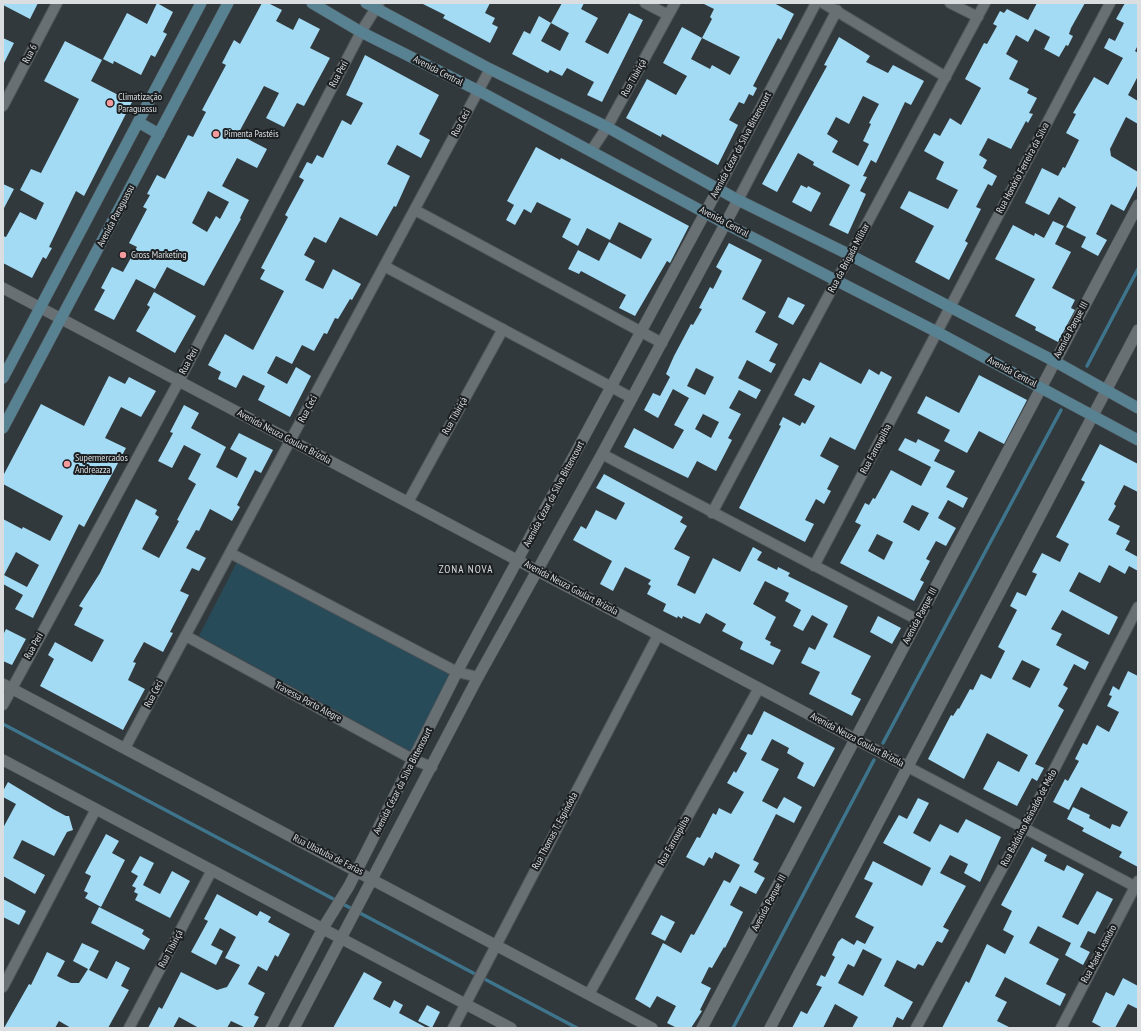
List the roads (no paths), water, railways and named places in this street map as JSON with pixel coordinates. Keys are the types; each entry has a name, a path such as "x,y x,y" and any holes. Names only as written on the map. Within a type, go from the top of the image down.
{"main road":[{"path":"3,378 201,3"},
{"name":"Avenida Paraguassu","path":"3,428 228,3"},
{"name":"Avenida Central","path":"312,3 361,32 479,91 724,223 937,332 1138,440"},
{"path":"374,5 490,69 607,127 738,200 850,254 1054,361 1138,408"},
{"path":"138,122 159,134"}],"street":[{"name":"Rua 6","path":"3,106 58,3"},
{"path":"645,3 668,15"},
{"name":"Rua Tibiriçá","path":"591,151 607,127 675,3"},
{"name":"Avenida Cézar da Silva Bittencourt","path":"271,1028 323,928 349,886 414,760 457,672 718,189 816,3"},
{"path":"823,3 837,10 946,77"},
{"path":"950,3 978,17"},
{"name":"Rua da Brigada Militar","path":"712,513 985,3"},
{"name":"Rua Honório Ferreira da Silva","path":"937,332 1110,3"},
{"name":"Rua Peri","path":"3,705 7,686 179,381 374,5"},
{"name":"Avenida Cézar da Silva Bittencourt","path":"294,1028 347,928 366,888 432,767 478,677 662,343 837,10"},
{"name":"Rua Ceci","path":"125,748 490,69"},
{"name":"Avenida Parque III","path":"702,1028 1138,205"},
{"path":"414,210 662,343"},
{"path":"384,266 632,398"},
{"name":"Avenida Neuza Goulart Brizola","path":"3,288 908,767 1137,885"},
{"name":"Rua Tibiriçá","path":"408,502 503,329"},
{"path":"770,1028 1138,330"},
{"name":"Rua Farroupilha","path":"814,566 937,332"},
{"path":"602,454 918,620"},
{"path":"230,553 457,672 478,677"},
{"name":"Rua Balduíno Reinaldo de Melo","path":"916,1028 1024,828 1138,607"},
{"name":"Rua Thomas T. Espíndola","path":"452,1028 658,635"},
{"name":"Travessa Porto Alegre","path":"186,636 414,760 432,767"},
{"name":"Rua Ubatuba de Farias","path":"7,686 356,871 372,878 652,1028"},
{"name":"Rua Farroupilha","path":"589,994 759,688"},
{"path":"3,760 511,1028"},
{"path":"3,987 96,809"},
{"name":"Rua Tibiriçá","path":"129,1028 212,870"},
{"name":"Rua Mané Leandro","path":"1061,1028 1137,885"}],"waterway":[{"path":"1087,366 1138,269"},
{"path":"883,743 1061,410"},
{"path":"3,724 577,1028"},
{"path":"733,1028 874,760"}],"place":[{"name":"Climatização Paraguassu","path":"110,103"},
{"name":"Pimenta Pastéis","path":"216,134"},
{"name":"Gross Marketing","path":"123,255"},
{"name":"Supermercados Andreazza","path":"67,464"}],"district":[{"name":"ZONA NOVA","path":"466,570"}]}
